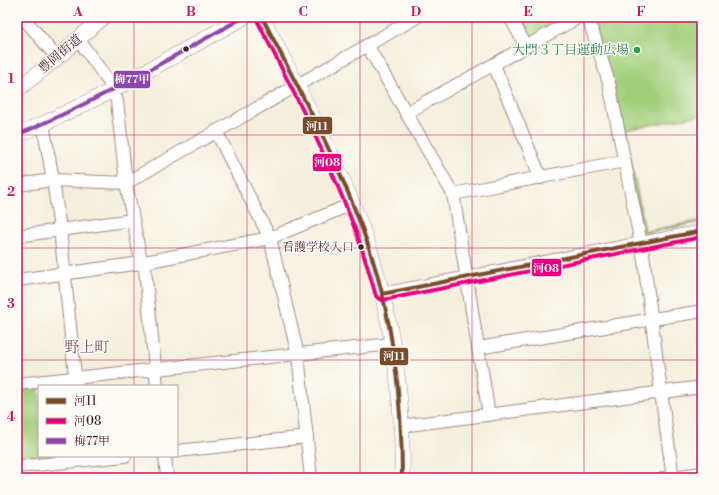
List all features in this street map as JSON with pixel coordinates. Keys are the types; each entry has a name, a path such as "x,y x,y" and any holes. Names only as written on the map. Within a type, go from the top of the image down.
{"main road":[{"name":"豊岡街道","path":"17,90 103,17"},
{"path":"17,135 44,124 113,90 244,17"},
{"path":"262,17 328,148 369,249 382,294 392,344 401,426 402,478"}],"street":[{"path":"23,17 56,58"},
{"path":"17,185 53,180 126,183 417,17"},
{"path":"510,17 526,46"},
{"path":"406,113 579,17"},
{"path":"588,17 610,83 641,242 661,392 670,478 702,473"},
{"path":"78,39 106,78 117,101 126,183 132,220 144,270 157,385"},
{"path":"367,45 453,194 489,415"},
{"path":"494,65 541,178"},
{"path":"44,124 60,229 76,382"},
{"path":"216,131 270,238 298,355 311,478"},
{"path":"453,194 625,161"},
{"path":"17,280 142,262 270,238 352,204"},
{"path":"17,236 132,220"},
{"path":"382,294 702,230"},
{"path":"478,348 702,311"},
{"path":"17,384 76,382 155,369 392,344"},
{"path":"401,426 702,387"},
{"path":"178,451 307,437"},
{"path":"17,467 84,458 104,457"},
{"path":"165,457 167,478"}],"green space":[{"path":"514,17 571,17 529,40"},
{"name":"大門３丁目運動広場","path":"593,17 702,17 702,115 625,130 645,230 647,231 702,220 702,222 646,233 643,231"},
{"path":"69,383 71,385 48,385"},
{"path":"38,386 38,457 70,457 17,464 17,388"}],"transit line":[{"name":"梅77甲","path":"17,135 75,109 104,94 244,17"},
{"name":"河11","path":"262,17 346,188 378,276 385,304 395,362 402,449 402,478"},
{"name":"河08","path":"257,20 308,120 343,198 376,296 379,299 383,300 702,237"},
{"name":"河11","path":"382,294 702,231"},
{"name":"河11","path":"664,478 702,473"}],"place":[{"name":"大門３丁目運動広場","path":"637,50"},
{"name":"看護学校入口","path":"361,247"}],"district":[{"name":"野上町","path":"87,347"}]}
